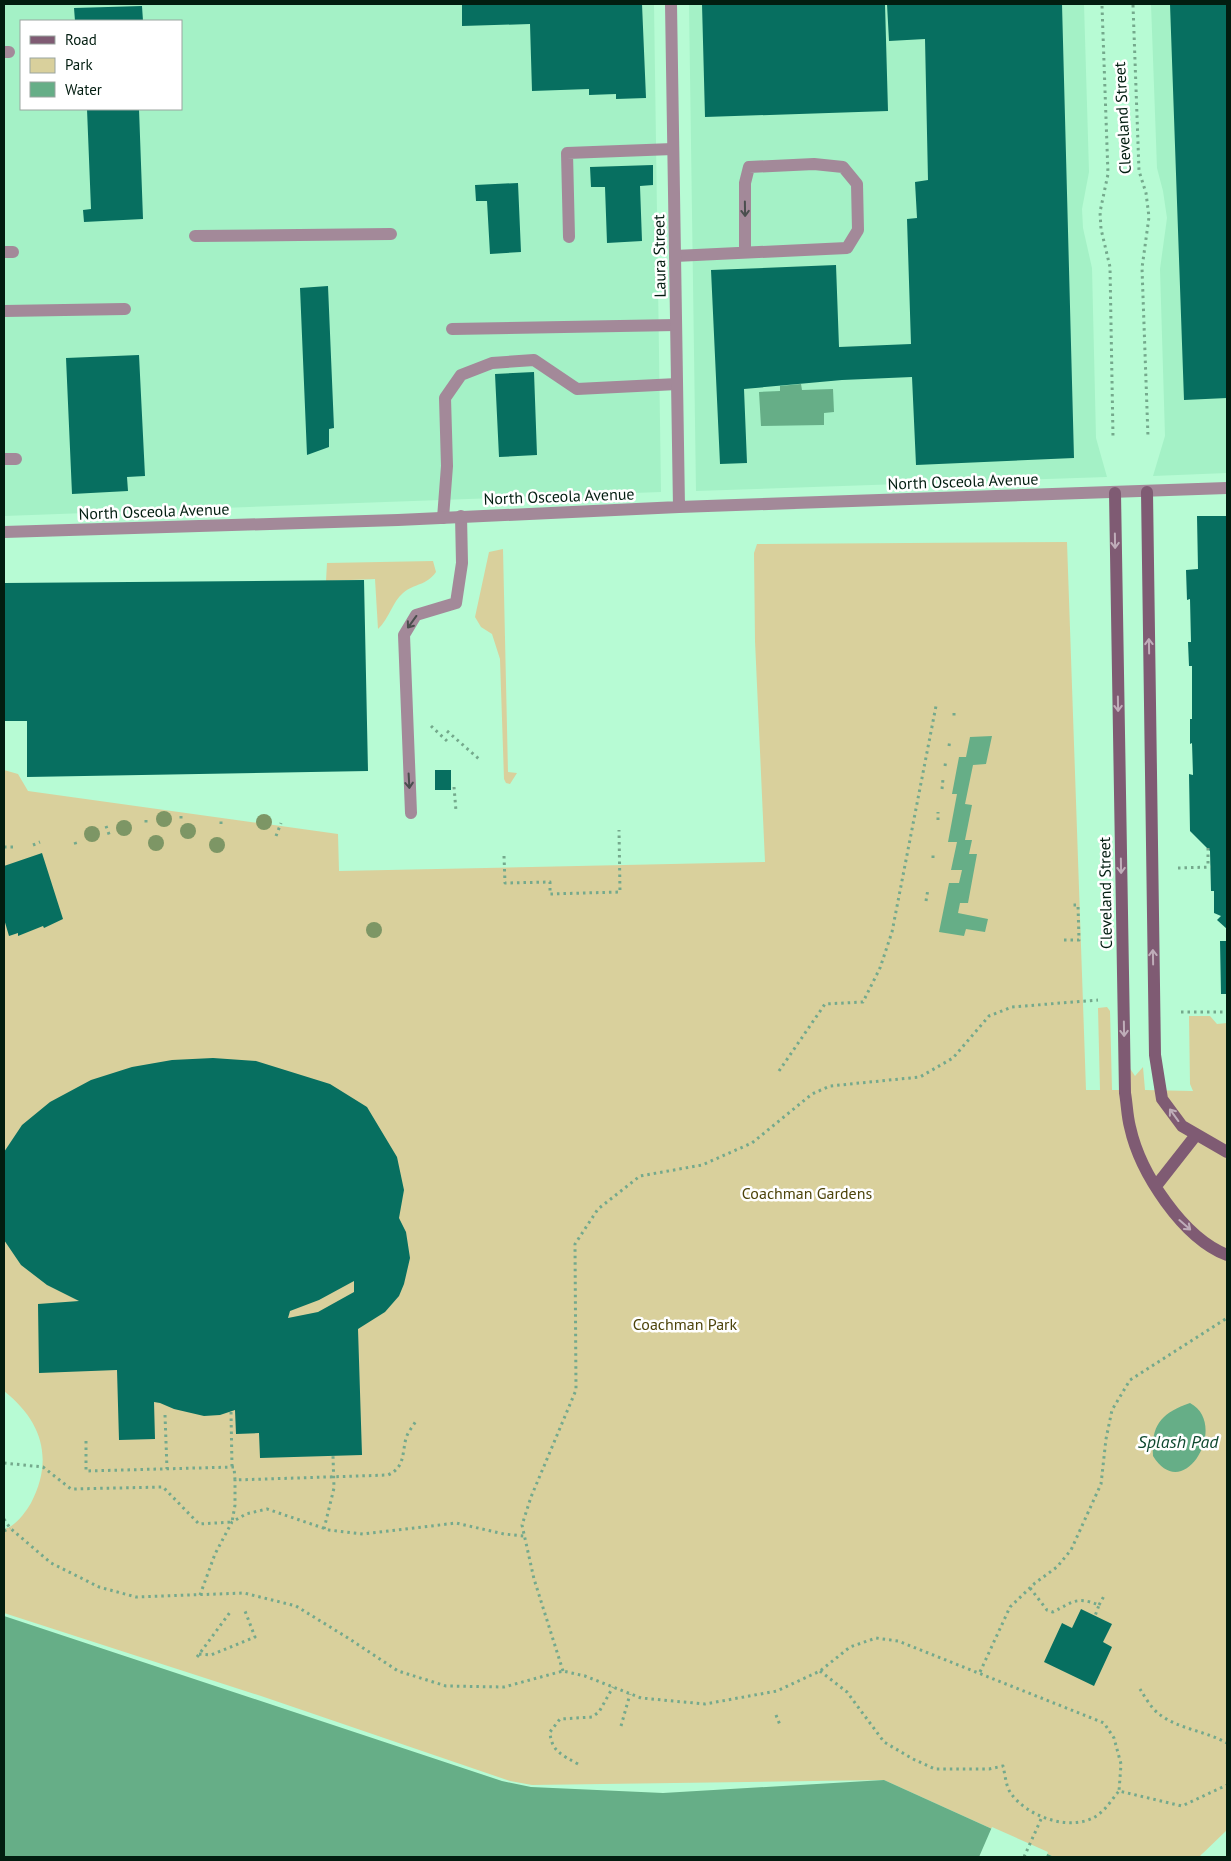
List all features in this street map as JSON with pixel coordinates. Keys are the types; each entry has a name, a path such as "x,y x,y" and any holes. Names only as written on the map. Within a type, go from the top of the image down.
{"street":[{"name":"Laura Street","path":"671,4 679,507"},
{"path":"568,237 567,153 673,149"},
{"path":"675,256 847,248 858,230 857,184 843,167 814,164 749,167 745,184 746,252"},
{"path":"194,236 391,234"},
{"path":"4,311 125,309"},
{"path":"452,329 676,325"},
{"path":"442,518 447,466 445,398 461,375 492,363 534,360 577,389 677,384"},
{"name":"North Osceola Avenue","path":"4,532 442,518 679,507 1227,488"},
{"path":"1147,492 1155,1055 1162,1099 1182,1126 1227,1152"},
{"name":"Cleveland Street","path":"1115,493 1125,1093 1130,1128 1142,1160 1156,1186 1179,1220 1215,1250 1227,1255"},
{"path":"411,813 404,634 416,615 456,603 462,563 461,516"},
{"path":"1156,1186 1196,1135"}],"path":[{"name":"Cleveland Street","path":"1133,5 1139,171 1146,193 1149,217 1142,268 1148,437"},
{"name":"Cleveland Street","path":"1102,6 1108,174 1100,212 1101,229 1110,267 1113,437"},
{"path":"779,1071 825,1004 863,1002 880,968 901,893 936,706"},
{"path":"954,713 954,718"},
{"path":"448,731 479,759"},
{"path":"949,746 950,740"},
{"path":"945,766 946,760"},
{"path":"942,789 943,779"},
{"path":"454,787 456,811"},
{"path":"938,812 938,820"},
{"path":"181,816 181,822"},
{"path":"221,818 221,824"},
{"path":"146,820 146,826"},
{"path":"276,836 281,823"},
{"path":"106,826 110,837"},
{"path":"504,856 505,883 550,882 550,894 620,892 619,830"},
{"path":"33,844 40,842"},
{"path":"75,842 77,848"},
{"path":"4,847 13,847"},
{"path":"1178,868 1210,867 1208,848"},
{"path":"926,901 928,889"},
{"path":"1064,940 1079,940 1078,905 1073,905"},
{"path":"563,1672 534,1579 522,1525 531,1497 576,1390 575,1244 598,1209 640,1176 702,1165 752,1143 812,1094 830,1086 920,1077 953,1058 989,1016 1012,1007 1098,1000"},
{"path":"1181,1012 1227,1012"},
{"path":"980,1672 1010,1607 1030,1588 1057,1567 1071,1550 1101,1484 1106,1439 1112,1410 1130,1380 1227,1318"},
{"path":"200,1595 215,1554 232,1522 235,1505 230,1412"},
{"path":"165,1415 167,1469"},
{"path":"235,1480 388,1475 394,1472 403,1461 407,1436 416,1421"},
{"path":"86,1441 86,1471 232,1467"},
{"path":"324,1529 334,1488 333,1456"},
{"path":"4,1463 43,1467 71,1489 163,1487 199,1524 232,1522 246,1514 267,1509 324,1529 363,1534 456,1523 504,1534 524,1536"},
{"path":"4,1519 10,1528 51,1563 99,1587 136,1597 244,1594 296,1606 398,1671 446,1686 504,1688 563,1672 585,1676 641,1698 705,1704 777,1691 820,1671 850,1648 876,1638 898,1641 980,1672 1072,1712 1104,1723 1114,1738 1120,1764 1120,1791 1098,1814 1082,1822 1057,1822 1042,1817 1032,1813 1010,1792 1002,1766 990,1769 935,1769 884,1742 847,1692 820,1671"},
{"path":"4,1531 10,1528"},
{"path":"1030,1588 1047,1610 1053,1612 1073,1601 1082,1599 1099,1606"},
{"path":"1095,1616 1104,1596"},
{"path":"231,1611 198,1656 211,1655 255,1637 245,1612"},
{"path":"578,1764 556,1752 551,1743 550,1732 560,1719 592,1717 599,1712 613,1687"},
{"path":"1140,1689 1158,1714 1186,1727 1214,1735 1227,1743"},
{"path":"621,1726 630,1694"},
{"path":"776,1715 780,1725"},
{"path":"1120,1791 1182,1806 1227,1785"},
{"path":"1024,1857 1042,1817"}],"shaded area":[{"path":"4,4 654,4 661,492 4,516"},
{"path":"689,4 1084,4 1089,172 1082,209 1083,228 1092,268 1096,438 1107,477 696,491"},
{"path":"1151,4 1227,4 1227,473 1153,476 1165,436 1160,269 1167,218 1157,168"}],"green space":[{"name":"Coachman Park","path":"1067,542 1086,1090 1100,1090 1098,1008 1107,1007 1110,1011 1112,1090 1130,1090 1129,1067 1135,1076 1143,1067 1145,1090 1193,1091 1190,1084 1189,1016 1210,1016 1217,1024 1227,1023 1227,1830 1199,1857 1054,1857 884,1780 532,1785 510,1781 261,1696 4,1613 4,1529 16,1523 31,1503 38,1487 43,1456 35,1428 17,1403 4,1391 4,770 18,774 28,791 338,834 339,871 765,862 755,641 754,553 757,544"},
{"path":"503,549 508,772 517,773 510,784 506,783 504,779 500,659 492,634 481,627 475,617 489,552"},
{"path":"433,561 436,572 432,577 403,593 378,629 375,579 326,581 327,563"}],"water":[{"path":"801,384 802,390 833,389 834,412 824,413 824,425 761,426 759,392 780,391 780,386"},
{"path":"992,736 986,764 973,765 965,804 972,805 965,840 972,840 969,854 977,854 968,903 960,903 958,913 988,919 985,932 966,929 964,936 939,932 949,883 959,883 962,870 951,870 957,842 948,842 957,794 952,794 959,757 966,757 970,737"},
{"name":"Splash Pad","path":"1190,1403 1201,1413 1205,1427 1204,1442 1198,1456 1189,1467 1177,1472 1165,1469 1153,1456 1156,1428 1165,1416"},
{"path":"4,1616 502,1781 531,1787 663,1793 884,1780 1054,1857 4,1857"}],"pier":[{"path":"992,1827 1048,1852 1046,1857 979,1857"},
{"path":"1227,1840 1227,1857 1200,1857 1202,1854"}],"building":[{"path":"462,4 642,4 646,98 616,99 616,94 589,95 589,89 532,91 530,24 462,26"},
{"path":"702,4 885,4 888,111 705,117"},
{"path":"887,4 1062,4 1074,458 916,465 912,377 842,380 744,389 747,463 720,464 711,270 836,265 839,347 911,344 907,219 917,218 915,182 928,180 925,39 889,41"},
{"path":"1170,4 1227,4 1227,398 1184,400"},
{"path":"142,6 143,20 75,20 74,8"},
{"path":"87,110 139,110 143,219 84,222 83,210 91,209"},
{"path":"653,165 653,185 640,186 642,241 607,243 605,187 591,187 590,167"},
{"path":"518,183 521,252 490,254 487,201 476,201 475,185"},
{"path":"328,286 334,428 329,429 329,447 307,455 300,288"},
{"path":"139,355 145,476 127,477 128,491 72,494 66,358"},
{"path":"534,372 537,455 499,457 495,374"},
{"path":"1197,516 1227,516 1227,929 1217,920 1221,916 1214,913 1214,891 1211,891 1210,851 1190,831 1189,774 1193,775 1192,743 1190,744 1192,666 1189,666 1188,642 1191,642 1190,599 1187,600 1186,570 1198,569"},
{"path":"364,580 368,771 27,777 27,721 4,721 4,583"},
{"path":"435,770 451,770 451,790 435,790"},
{"path":"42,853 63,919 44,928 43,926 18,936 18,933 9,936 4,919 4,866"},
{"path":"1220,941 1227,941 1227,994 1221,994"},
{"path":"213,1058 256,1061 330,1084 367,1107 397,1157 404,1190 399,1218 406,1232 410,1258 399,1296 385,1312 358,1329 362,1455 260,1458 259,1433 236,1434 235,1410 220,1415 204,1416 154,1402 155,1439 119,1440 117,1370 39,1373 38,1304 79,1301 47,1285 21,1265 4,1240 4,1152 22,1125 50,1102 91,1080 132,1067 172,1060","holes":["354,1281 354,1292 318,1312 288,1318 290,1311 319,1300"]},
{"path":"1081,1609 1112,1624 1103,1642 1112,1647 1094,1686 1044,1662 1062,1623 1072,1628"}],"park label":[{"name":"Coachman Gardens","path":"807,1193"}]}
